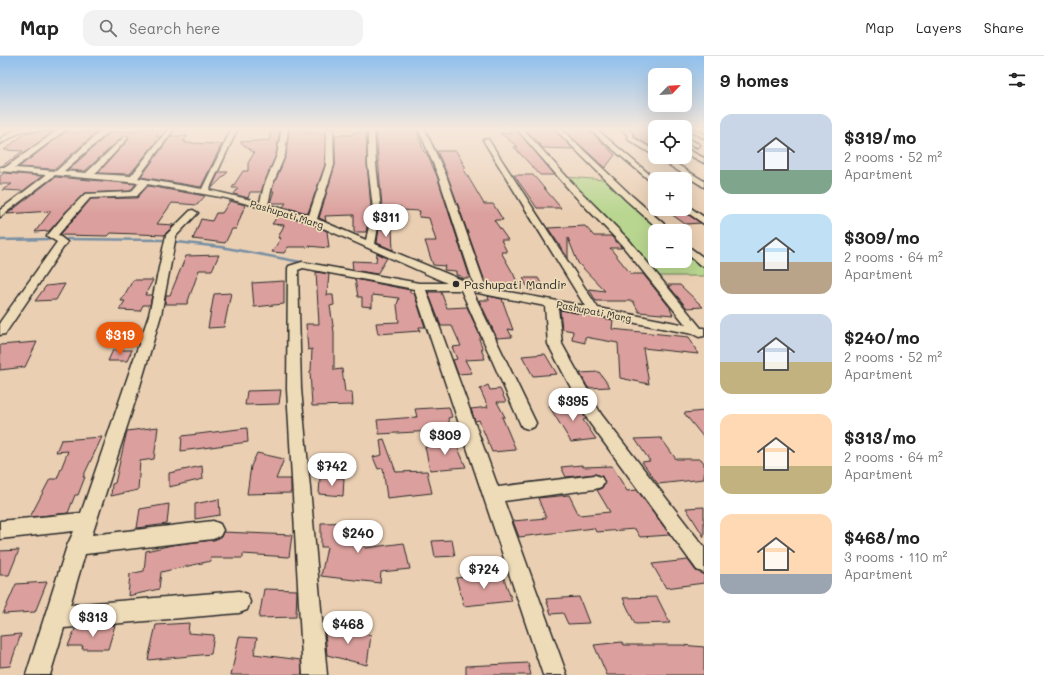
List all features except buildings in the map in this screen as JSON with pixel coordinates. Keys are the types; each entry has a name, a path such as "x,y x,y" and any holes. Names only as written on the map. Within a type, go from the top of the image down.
{"street":[{"path":"4,169 22,157"},
{"path":"0,214 55,173 74,157"},
{"path":"89,175 107,157"},
{"path":"133,178 149,157"},
{"path":"205,191 221,157"},
{"path":"264,206 268,186 281,157"},
{"path":"312,220 330,165 330,157"},
{"path":"370,245 377,209 372,157"},
{"path":"434,157 442,175 481,289"},
{"path":"497,157 594,311"},
{"path":"545,157 575,191 625,242 701,334"},
{"path":"587,157 629,198 659,224"},
{"path":"625,157 648,177"},
{"path":"671,164 704,185"},
{"name":"Pashupati Marg","path":"4,169 133,178 205,191 312,220 465,287 594,311 701,334"},
{"path":"0,331 62,242 52,236 70,214 88,196 134,194 146,180"},
{"path":"38,675 57,617 77,546 88,521 133,386 154,315 171,235 193,213"},
{"path":"692,213 704,221"},
{"path":"692,253 704,263"},
{"path":"314,675 294,389 292,269 295,266 302,265 419,286 465,287 528,423"},
{"path":"419,286 493,494 555,675"},
{"path":"551,303 556,344 595,418 704,563"},
{"path":"493,494 595,482"},
{"path":"0,530 88,521"},
{"path":"77,546 213,530"},
{"path":"57,617 239,602"}],"green space":[{"path":"565,177 606,180 655,224 648,224 648,266"},
{"path":"692,257 704,267 704,276 657,276 650,268 692,268"}],"waterway":[{"path":"0,240 52,239"},
{"path":"67,239 162,240"},
{"path":"177,242 221,247 306,263"}],"place":[{"name":"Pashupati Mandir","path":"456,284"}]}
